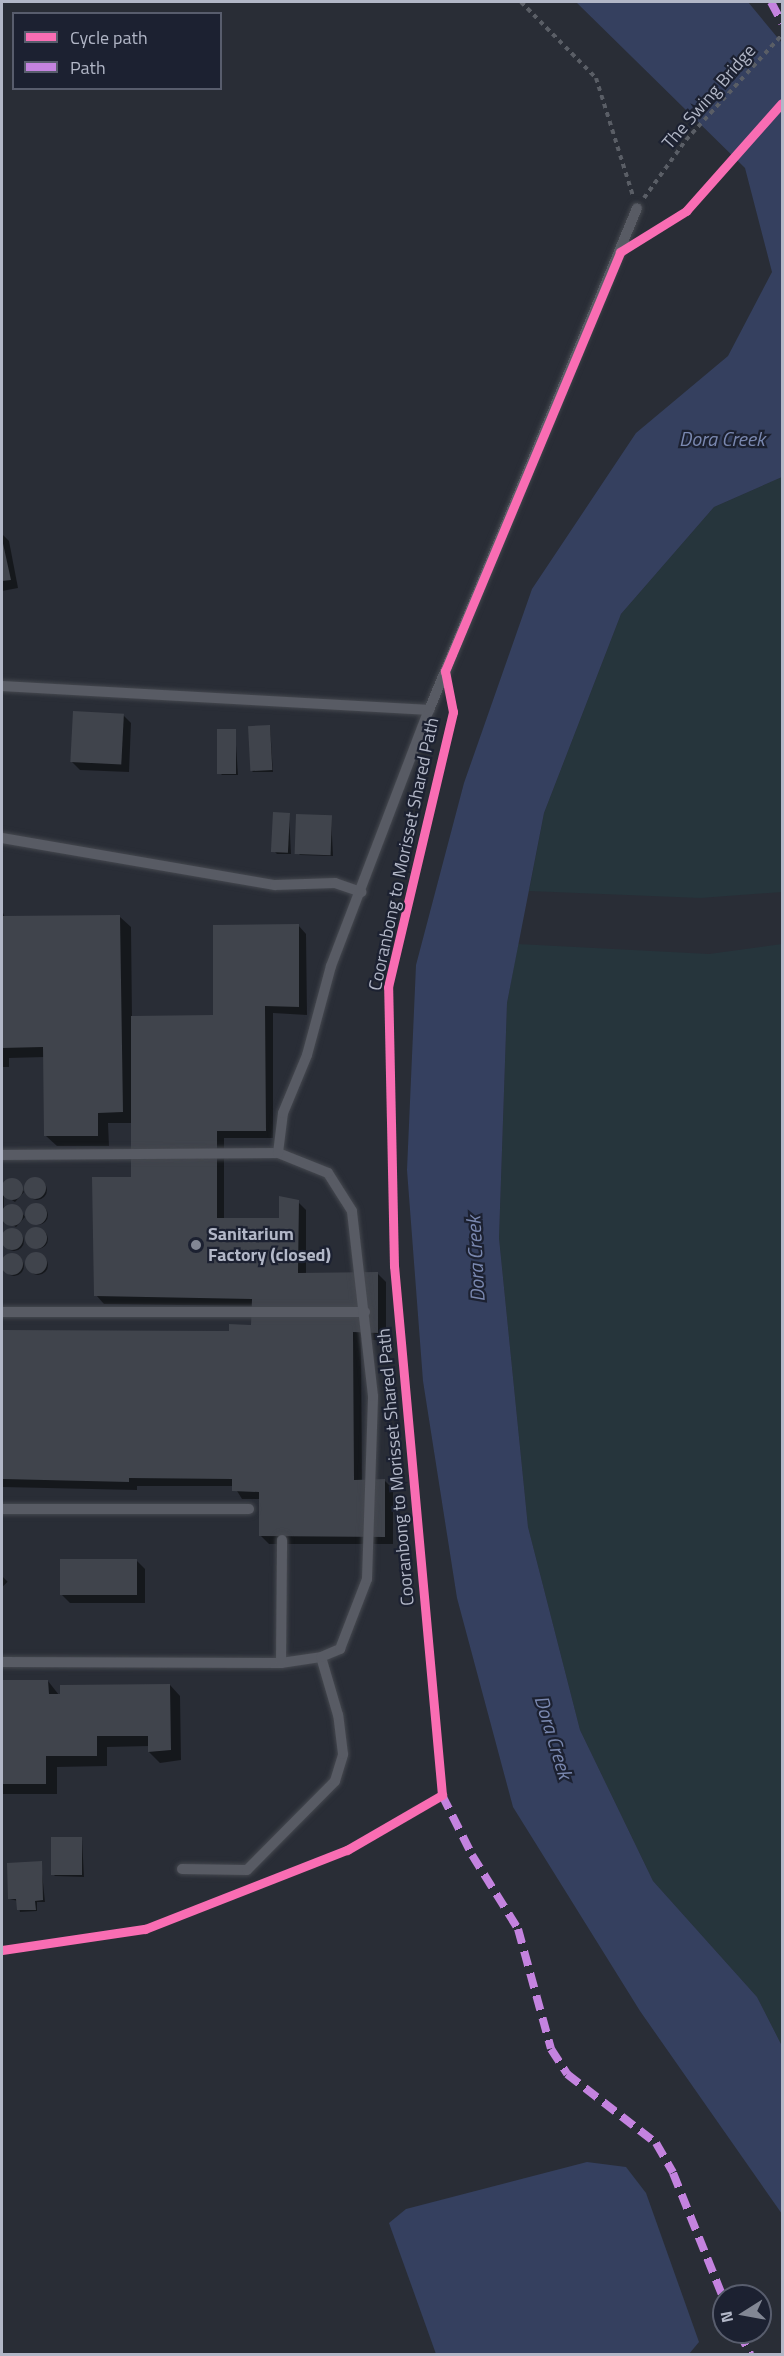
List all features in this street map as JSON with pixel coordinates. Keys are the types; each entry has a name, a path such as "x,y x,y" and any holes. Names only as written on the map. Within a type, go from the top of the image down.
{"lane":[{"path":"278,1153 284,1113 307,1055 331,966 429,710 637,208"},
{"path":"2,686 429,710"},
{"path":"2,838 275,885 335,883 361,891"},
{"path":"2,1155 278,1153 328,1173 352,1211 373,1396 367,1579 340,1649 321,1657 280,1662 2,1662"},
{"path":"2,1312 365,1312"},
{"path":"2,1509 249,1509"},
{"path":"280,1662 282,1540"},
{"path":"182,1869 247,1870 335,1781 343,1754 338,1715 321,1657"}],"path":[{"path":"521,2 596,78 637,208"}],"shaded area":[{"path":"782,477 782,892 700,898 529,891 544,813 621,614 714,507"},
{"path":"518,944 709,954 782,944 782,2046 757,1997 653,1881 580,1730 528,1527 499,1238 507,1003"}],"water":[{"name":"Dora Creek","path":"576,2 748,2 782,43 782,477 714,507 621,614 544,813 507,1003 499,1238 528,1527 580,1730 653,1881 757,1997 782,2046 782,2214 640,2011 513,1807 457,1598 423,1381 407,1170 416,965 464,783 532,589 636,433 728,356 772,272 745,168"},
{"path":"587,2162 626,2167 646,2193 699,2342 689,2354 436,2354 389,2223 406,2209"}],"building":[{"path":"2,539 11,580 2,581"},
{"path":"73,711 124,714 121,765 70,762"},
{"path":"270,725 272,770 250,771 248,726"},
{"path":"217,729 236,729 236,774 217,774"},
{"path":"273,812 290,813 288,853 271,852"},
{"path":"296,814 332,815 331,855 295,854"},
{"path":"120,915 123,1112 98,1113 98,1136 44,1136 43,1047 2,1048 2,916"},
{"name":"Sanitarium Factory (closed)","path":"299,924 299,1007 265,1006 266,1131 217,1131 217,1218 279,1218 279,1196 299,1200 298,1273 378,1272 378,1333 353,1332 354,1480 385,1479 385,1537 259,1536 259,1492 232,1491 232,1479 129,1478 129,1482 2,1479 2,1330 229,1331 229,1324 251,1325 252,1299 94,1296 92,1177 131,1177 131,1016 213,1015 213,925"},
{"path":"35,1177 43,1180 46,1188 43,1196 35,1199 27,1196 24,1188 27,1180"},
{"path":"12,1178 20,1181 23,1189 20,1197 12,1200 4,1197 1,1189 4,1181"},
{"path":"36,1203 44,1206 47,1214 44,1222 36,1225 28,1222 25,1214 28,1206"},
{"path":"12,1204 20,1207 23,1215 20,1223 12,1226 4,1223 1,1215 4,1207"},
{"path":"36,1227 44,1230 47,1238 44,1246 36,1249 28,1246 25,1238 28,1230"},
{"path":"12,1228 20,1231 23,1239 20,1247 12,1250 4,1247 1,1239 4,1231"},
{"path":"36,1252 44,1255 47,1263 44,1271 36,1274 28,1271 25,1263 28,1255"},
{"path":"12,1253 20,1256 23,1264 20,1272 12,1275 4,1272 1,1264 4,1256"},
{"path":"60,1559 137,1559 137,1595 60,1595"},
{"path":"2,1680 48,1680 49,1694 60,1694 60,1685 170,1684 171,1750 148,1752 148,1736 97,1736 97,1756 46,1756 46,1784 2,1784"},
{"path":"51,1837 82,1837 82,1875 51,1875"},
{"path":"42,1861 43,1900 35,1901 36,1910 17,1910 16,1899 8,1899 7,1863"}],"marked path":[{"path":"771,2 782,23"},
{"path":"442,1795 472,1855 518,1929 551,2049 567,2074 656,2143 673,2173 718,2284"},
{"path":"745,2344 750,2354"}],"cycle path":[{"name":"Cooranbong to Morisset Shared Path","path":"2,1950 145,1929 347,1850 442,1795 394,1266 388,987 453,712 445,671 620,252 686,211 782,103"}],"place":[{"name":"Sanitarium Factory (closed)","path":"196,1245"}]}
